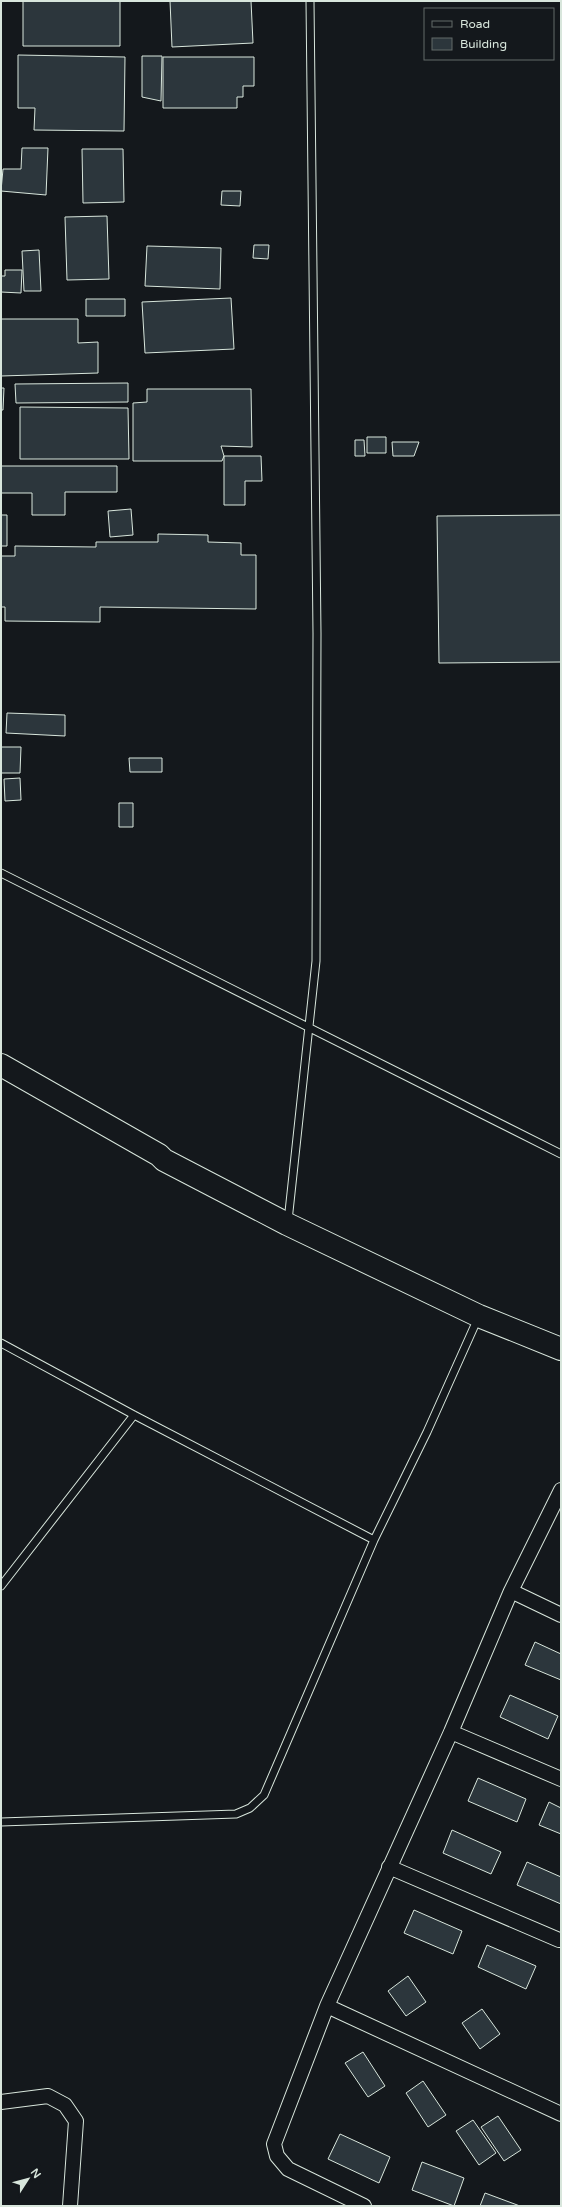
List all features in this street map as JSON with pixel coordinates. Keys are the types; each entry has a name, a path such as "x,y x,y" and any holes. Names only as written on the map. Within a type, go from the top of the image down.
{"main road":[{"path":"1,1065 159,1155 164,1160 287,1224 479,1316 561,1349"},
{"path":"1,1082 43,1106 114,1141 156,1160 164,1160"}],"street":[{"path":"364,2206 288,2169 277,2156 274,2144 327,2006 451,1732 511,1592 561,1490"},
{"path":"511,1592 561,1615"},
{"path":"451,1732 561,1779"},
{"path":"389,1867 559,1940"},
{"path":"327,2006 561,2114"},
{"path":"1,2102 48,2096 65,2105 76,2121 70,2206"}],"lane":[{"path":"287,1224 310,1028 316,961 316,426 310,1"},
{"path":"1,873 561,1154"},
{"path":"1,1822 236,1814 250,1808 264,1794 374,1540 427,1432 479,1316"},
{"path":"1,1343 134,1416 374,1540"},
{"path":"1,1586 134,1416"}],"building":[{"path":"23,1 120,1 120,46 23,46"},
{"path":"170,1 251,1 253,43 172,47"},
{"path":"18,55 125,57 124,131 34,130 35,108 18,108"},
{"path":"142,56 162,56 161,101 142,97"},
{"path":"163,57 254,57 254,86 243,86 243,97 237,97 237,108 163,108"},
{"path":"22,148 48,148 46,195 1,191 3,169 21,169"},
{"path":"82,149 123,149 124,202 83,203"},
{"path":"222,191 241,191 240,206 221,205"},
{"path":"107,216 109,279 67,280 65,217"},
{"path":"254,245 269,245 268,259 253,258"},
{"path":"147,246 221,248 220,289 145,286"},
{"path":"39,250 41,291 24,291 22,251"},
{"path":"5,270 22,270 21,293 1,292 1,276 5,276"},
{"path":"231,298 234,349 145,353 142,302"},
{"path":"86,299 125,299 125,316 86,316"},
{"path":"1,319 78,319 78,343 98,342 98,373 1,376"},
{"path":"128,383 128,402 16,403 15,384"},
{"path":"1,388 4,388 3,410 1,410"},
{"path":"147,389 251,389 252,447 221,446 224,456 222,461 133,461 133,403 147,402"},
{"path":"20,407 128,408 129,459 20,459"},
{"path":"367,437 386,437 386,453 367,453"},
{"path":"355,440 364,440 365,456 355,456"},
{"path":"392,442 419,442 414,456 393,456"},
{"path":"224,456 261,456 262,481 245,481 245,505 224,505"},
{"path":"1,466 117,466 117,492 65,492 65,515 32,515 32,493 1,493"},
{"path":"131,509 133,535 110,537 108,511"},
{"path":"1,515 7,515 7,546 1,546"},
{"path":"561,515 561,662 439,663 437,516"},
{"path":"158,534 208,535 208,542 241,543 241,555 256,555 256,609 100,607 100,622 5,621 5,607 1,607 1,556 15,556 15,546 96,547 96,542 158,542"},
{"path":"7,713 65,715 65,736 6,733"},
{"path":"1,747 21,747 20,773 1,773"},
{"path":"129,758 162,758 162,772 130,772"},
{"path":"20,778 21,800 5,801 4,779"},
{"path":"119,803 133,803 133,827 119,827"},
{"path":"535,1642 561,1654 561,1680 525,1665"},
{"path":"510,1695 558,1716 548,1739 500,1717"},
{"path":"478,1778 526,1799 517,1822 468,1801"},
{"path":"549,1802 561,1808 561,1834 539,1825"},
{"path":"452,1830 501,1852 491,1874 443,1853"},
{"path":"527,1862 561,1877 561,1904 517,1885"},
{"path":"414,1910 462,1931 453,1954 404,1933"},
{"path":"487,1945 536,1966 526,1989 478,1967"},
{"path":"408,1976 426,2002 406,2016 388,1991"},
{"path":"482,2009 500,2034 480,2049 462,2023"},
{"path":"363,2052 385,2086 368,2097 345,2063"},
{"path":"423,2081 446,2115 428,2127 406,2093"},
{"path":"498,2116 521,2150 504,2161 481,2127"},
{"path":"473,2120 496,2153 479,2165 456,2131"},
{"path":"340,2134 390,2157 379,2183 328,2159"},
{"path":"422,2162 464,2178 454,2206 412,2190"},
{"path":"485,2193 520,2206 480,2206"}]}
